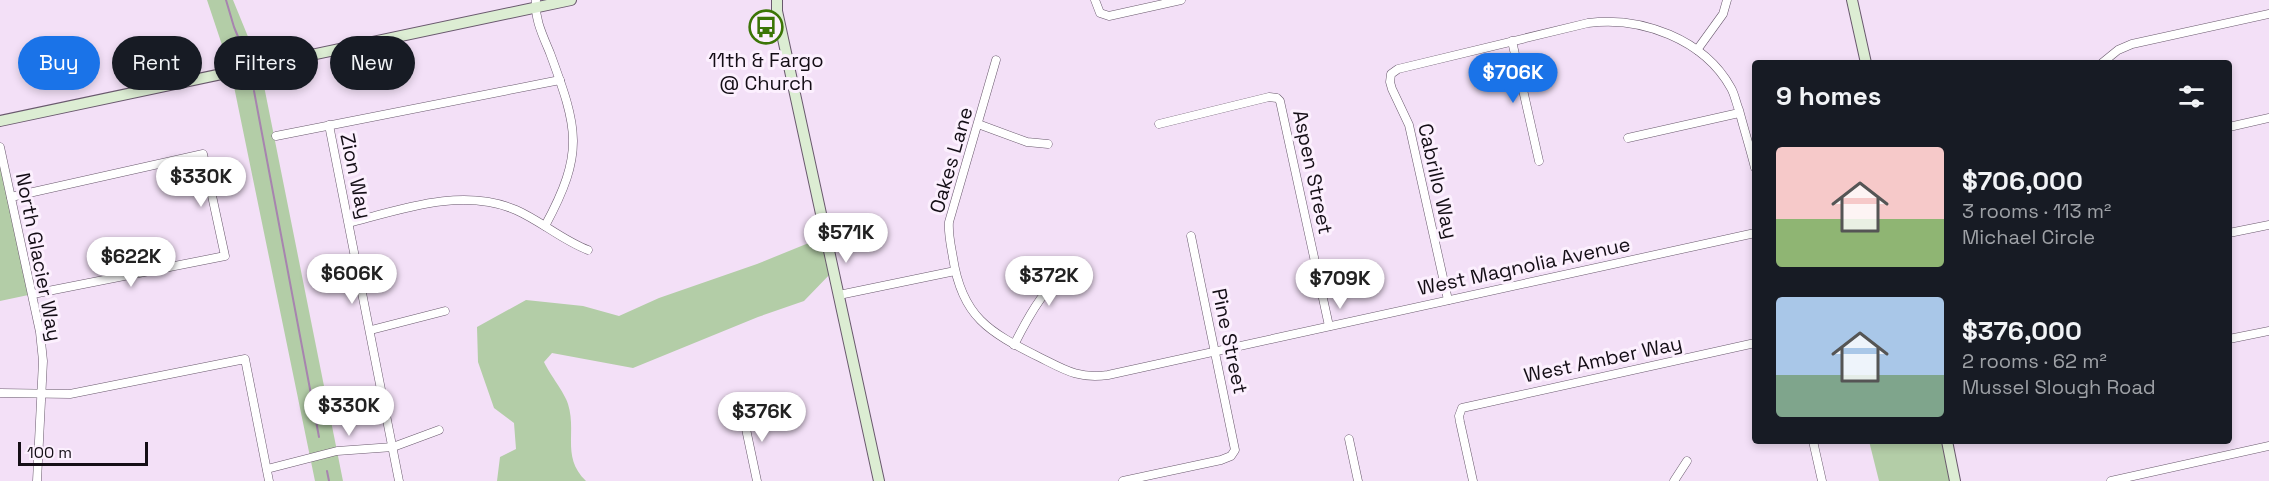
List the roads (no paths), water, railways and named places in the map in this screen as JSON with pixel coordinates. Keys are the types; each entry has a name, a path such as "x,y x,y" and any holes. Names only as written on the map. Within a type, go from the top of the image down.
{"main road":[{"path":"0,121 534,3 572,0"},
{"path":"771,0 777,5 879,481"},
{"path":"1852,0 1865,60"},
{"path":"1948,444 1955,481"}],"street":[{"path":"1095,0 1098,11 1103,15 1115,15 1181,0"},
{"path":"1697,50 1723,14 1727,0"},
{"path":"534,3 540,28 573,120 574,141 567,183 545,226"},
{"path":"2106,60 2118,50 2132,44 2269,14"},
{"path":"1539,161 1512,40 1588,23 1618,21 1651,27 1670,35 1697,50 1724,77 1735,96 1752,158"},
{"name":"Cabrillo Way","path":"1448,300 1409,125 1392,89 1391,74 1398,69 1512,40"},
{"name":"Oakes Lane","path":"955,271 948,231 949,222 996,60"},
{"path":"276,136 560,80"},
{"name":"Aspen Street","path":"1159,124 1269,97 1277,98 1282,106 1329,326"},
{"path":"1628,138 1739,113"},
{"path":"2232,126 2269,118"},
{"path":"978,124 1027,142 1048,144"},
{"name":"Zion Way","path":"328,125 399,481"},
{"name":"North Glacier Way","path":"0,147 33,294 43,361 38,481"},
{"path":"11,197 202,154 225,256 33,294"},
{"path":"349,223 439,202 469,199 499,203 518,211 564,239 588,250"},
{"path":"2232,232 2269,225"},
{"name":"West Magnolia Avenue","path":"955,271 970,309 993,332 1014,345 1077,375 1089,377 1752,233"},
{"name":"Pine Street","path":"1123,481 1221,460 1235,453 1236,447 1191,236"},
{"path":"1014,345 1032,308 1077,261"},
{"path":"839,295 955,271"},
{"path":"370,330 445,311"},
{"path":"2232,338 2269,331"},
{"name":"West Amber Way","path":"1473,481 1460,422 1460,410 1470,405 1752,344"},
{"path":"0,393 84,392 245,359 269,481"},
{"path":"742,411 757,481"},
{"path":"267,469 337,451 393,447 439,430"},
{"path":"1349,439 1358,481"},
{"path":"1814,444 1822,481"},
{"path":"2111,481 2269,446"},
{"path":"1674,481 1687,461"}],"waterway":[{"path":"226,0 238,36"},
{"path":"254,91 319,437"},
{"path":"327,471 329,481"}],"place":[{"name":"11th & Fargo @ Church","path":"766,27"}]}
